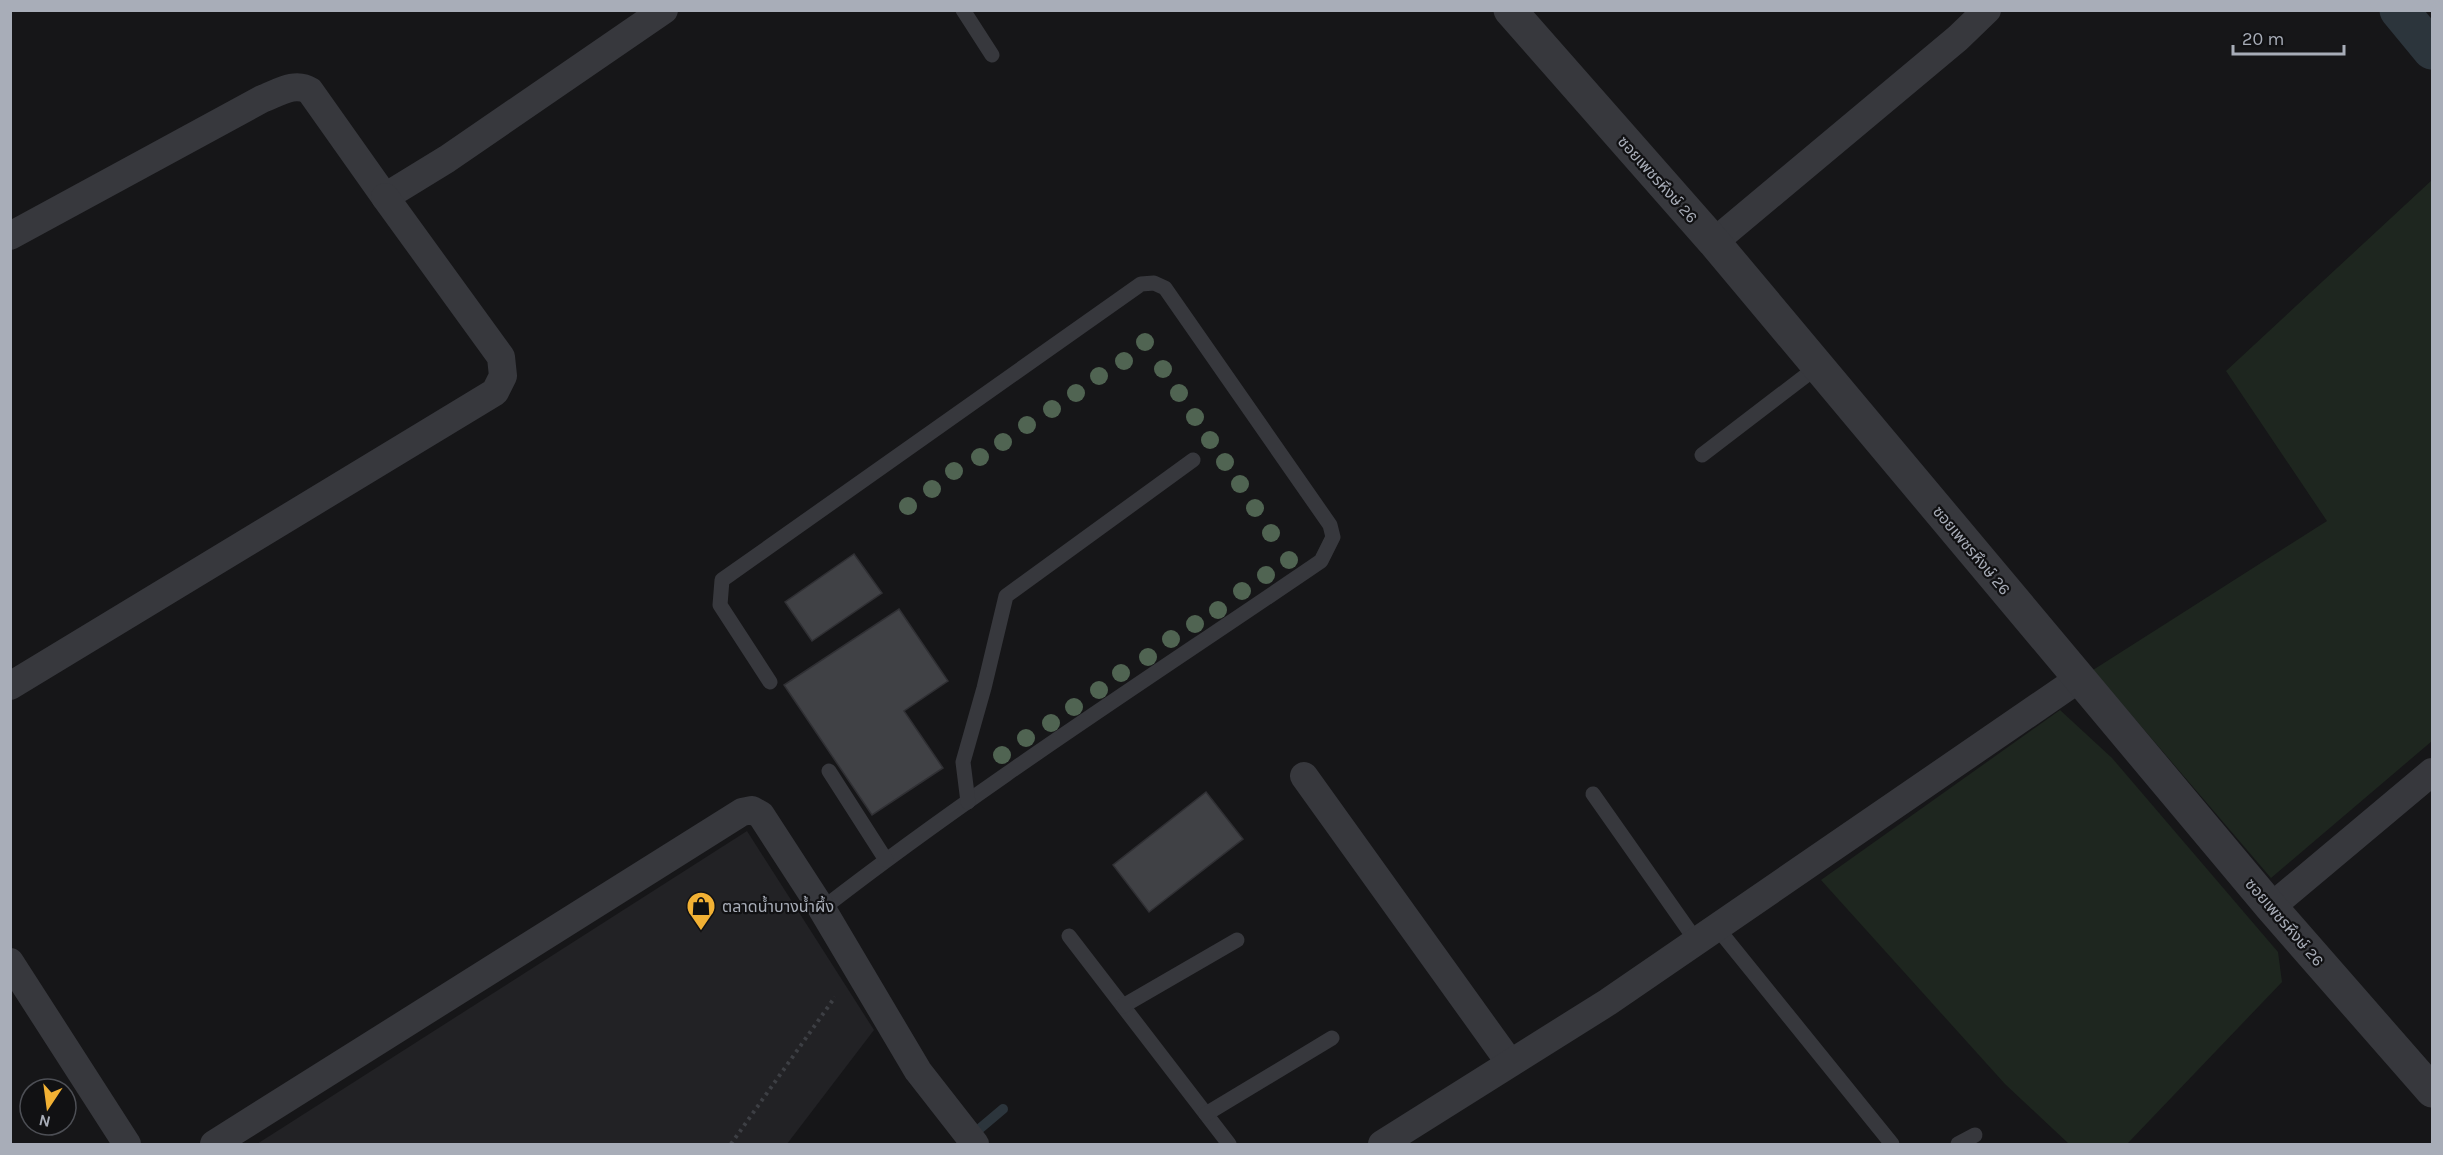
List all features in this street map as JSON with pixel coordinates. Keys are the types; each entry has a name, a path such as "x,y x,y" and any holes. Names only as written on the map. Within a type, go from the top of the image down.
{"street":[{"path":"385,197 447,159 664,10"},
{"name":"ซอยเพชรหึงษ์ 26","path":"1510,10 1714,242 2271,907 2433,1091"},
{"path":"1714,242 1958,38 1986,10"},
{"path":"10,236 261,99 296,86 303,87 310,91 501,357 503,376 495,392 10,686"},
{"path":"1382,1144 1608,1002 1707,936 2080,678"},
{"path":"2271,907 2433,772"},
{"path":"1304,776 1510,1064"},
{"path":"214,1144 742,812 752,810 761,815 822,909 918,1071 968,1135"},
{"path":"10,962 128,1144"}],"lane":[{"path":"963,10 992,55"},
{"path":"770,682 720,605 722,580 1141,284 1154,283 1165,288 1330,525 1333,537 1321,561 968,802 885,860 822,909"},
{"path":"1702,455 1817,367"},
{"path":"968,802 963,762 1006,596 1193,460"},
{"path":"829,771 885,860"},
{"path":"1593,794 1707,936 1892,1144"},
{"path":"1069,936 1229,1144"},
{"path":"1123,1006 1237,940"},
{"path":"1206,1114 1332,1038"},
{"path":"1958,1144 1975,1135"}],"path":[{"path":"731,1144 856,967"}],"shaded area":[{"path":"2432,180 2432,741 2271,878 2093,670 2327,521 2226,371"},
{"path":"2060,710 2112,758 2278,952 2282,982 2127,1144 2069,1144 2005,1084 1821,880"},
{"name":"ตลาดน้ำบางน้ำผึ้ง","path":"747,831 874,1030 787,1144 257,1144"}],"building":[{"path":"854,554 882,593 812,641 785,602"},
{"path":"899,609 948,681 904,711 943,768 872,815 784,685"},
{"path":"1206,792 1243,839 1149,912 1113,865"}],"waterway":[{"path":"2399,10 2432,50"},
{"path":"971,1136 1003,1109"}],"place":[{"name":"ตลาดน้ำบางน้ำผึ้ง","path":"701,932"}]}
